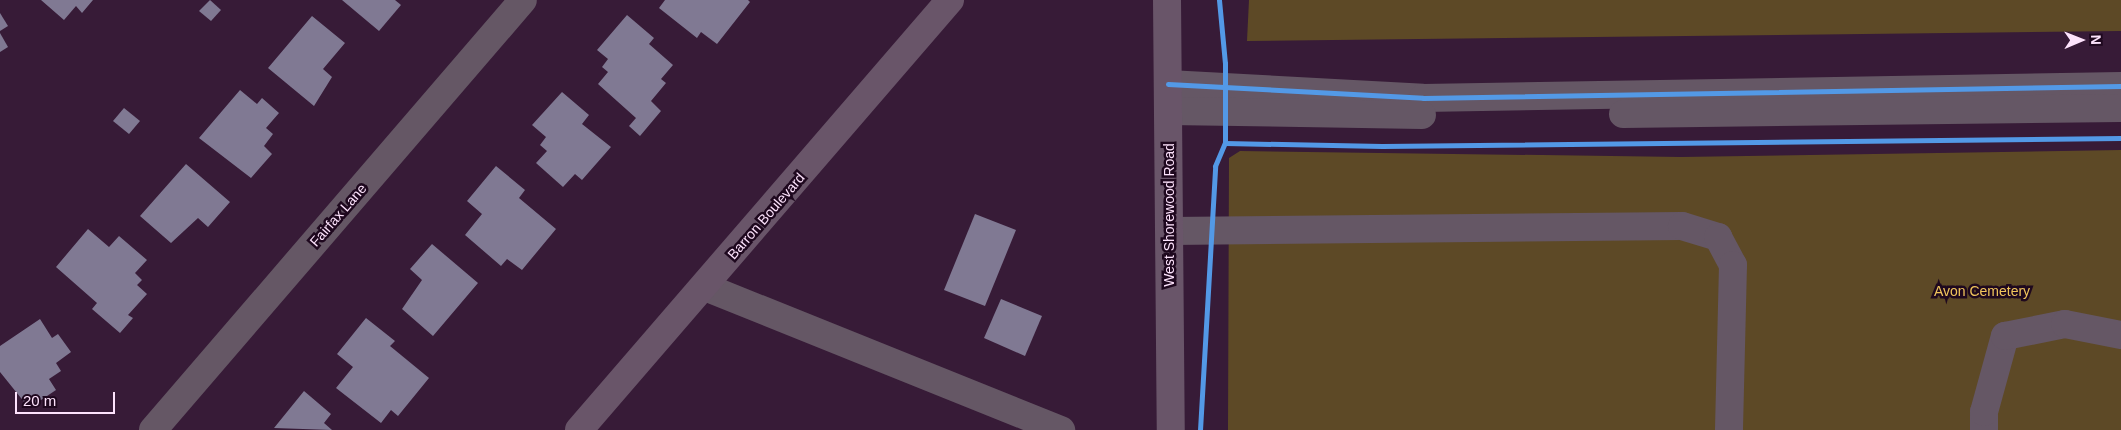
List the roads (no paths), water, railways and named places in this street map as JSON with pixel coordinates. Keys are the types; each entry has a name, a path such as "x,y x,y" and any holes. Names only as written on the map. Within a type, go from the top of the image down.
{"main road":[{"name":"Barron Boulevard","path":"579,430 705,287 950,0"},
{"name":"West Shorewood Road","path":"1167,0 1171,430"}],"street":[{"name":"Fairfax Lane","path":"153,430 523,0"},
{"path":"1168,84 1423,98 2121,86"},
{"path":"1169,111 1497,115 2121,108"},
{"path":"1170,231 1682,226 1718,237 1733,265 1729,430"},
{"path":"705,287 1061,430"},
{"path":"1984,430 1984,412 2005,336 2065,324 2121,335"}],"park label":[{"name":"Avon Cemetery","path":"1982,291"}]}
